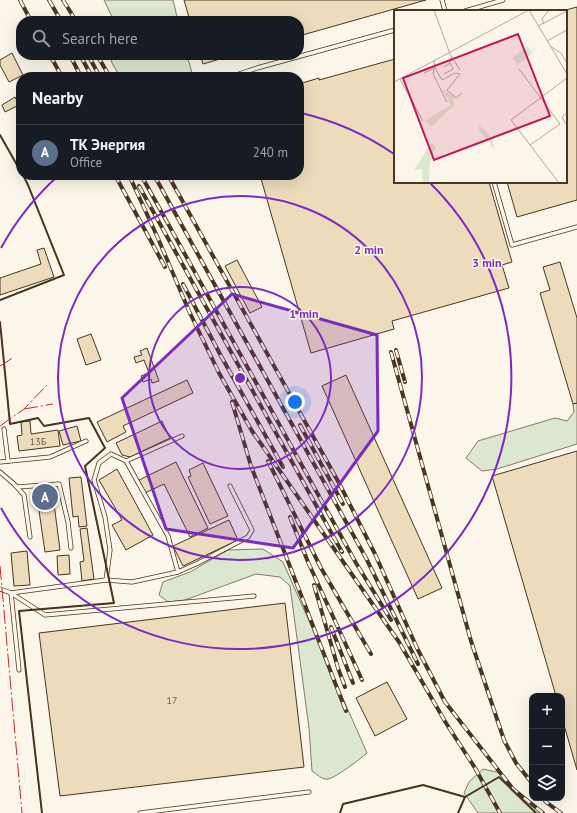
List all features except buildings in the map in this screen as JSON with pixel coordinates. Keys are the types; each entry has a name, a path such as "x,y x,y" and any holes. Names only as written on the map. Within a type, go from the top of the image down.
{"lane":[{"path":"442,0 445,10"},
{"path":"468,10 503,0"},
{"path":"304,55 394,30"},
{"path":"245,72 286,60"},
{"path":"494,183 512,245 577,227"},
{"path":"4,430 8,461"},
{"path":"126,461 182,436"},
{"path":"0,462 50,456 86,441"},
{"path":"106,580 110,550 105,517 94,480 99,463 111,454 126,461 168,536 178,572"},
{"path":"0,472 24,495 30,537"},
{"path":"17,487 59,484 68,522 71,548"},
{"path":"11,593 106,580 132,582 178,572 198,563 248,537 252,530 230,486"},
{"path":"0,589 11,593 45,615 254,596"},
{"path":"11,593 19,670"},
{"path":"140,813 309,792"}],"highlighted area":[{"path":"232,294 377,335 378,431 293,548 166,529 122,398"}],"green space":[{"path":"104,0 173,0 177,16 112,16"},
{"path":"111,60 188,60 192,72 117,72"},
{"path":"577,403 577,444 497,469 482,471 466,458 478,441 555,418 567,421 574,412 573,404"},
{"path":"263,549 283,562 367,753 332,778 322,778 312,771 309,728 290,586 280,577 256,574 185,600 168,602 159,595 163,582 190,572 228,550"},
{"path":"483,769 501,773 513,789 543,813 478,813 464,793 469,782"}],"railway":[{"path":"20,0 28,16"},
{"path":"49,0 58,16"},
{"path":"63,0 73,16"},
{"path":"53,60 59,72"},
{"path":"72,60 78,72"},
{"path":"83,60 89,72"},
{"path":"91,60 97,72"},
{"path":"100,60 107,72"},
{"path":"118,180 165,267"},
{"path":"131,180 189,311 219,373 252,431 399,642 446,723 475,768 500,813"},
{"path":"144,180 356,563 391,620"},
{"path":"157,180 366,558 418,664"},
{"path":"171,180 339,483 375,554 417,648 445,702 513,789 543,813"},
{"path":"139,186 342,552"},
{"path":"183,284 283,467"},
{"path":"396,350 405,382"},
{"path":"391,352 471,641 504,740 516,763 529,779"},
{"path":"232,402 251,466 346,711"},
{"path":"300,425 343,504"},
{"path":"268,461 321,568 371,654"},
{"path":"290,517 308,562 362,680"},
{"path":"314,585 345,687"},
{"path":"331,627 353,683"},
{"path":"545,801 561,813"}],"fence":[{"path":"0,135 16,163"},
{"path":"0,300 64,275 26,180"},
{"path":"0,322 10,424 38,418 44,426 89,418 105,448 85,466 114,603 19,611 42,813"},
{"path":"340,813 343,804 423,785 465,797 499,777 536,813"}],"wall":[{"path":"0,135 16,163"},
{"path":"0,300 64,275 26,180"},
{"path":"0,322 10,424 38,418 44,426 89,418 105,448 85,466 114,603 19,611 42,813"},
{"path":"340,813 343,804 423,785 465,797 499,777 536,813"},
{"path":"458,813 465,797"}],"power":[{"path":"0,366 14,357"},
{"path":"0,426 24,409 47,385"},
{"path":"24,409 53,404"},
{"path":"0,566 22,813"}],"place":[{"name":"ТК Энергия","path":"45,497"}]}
